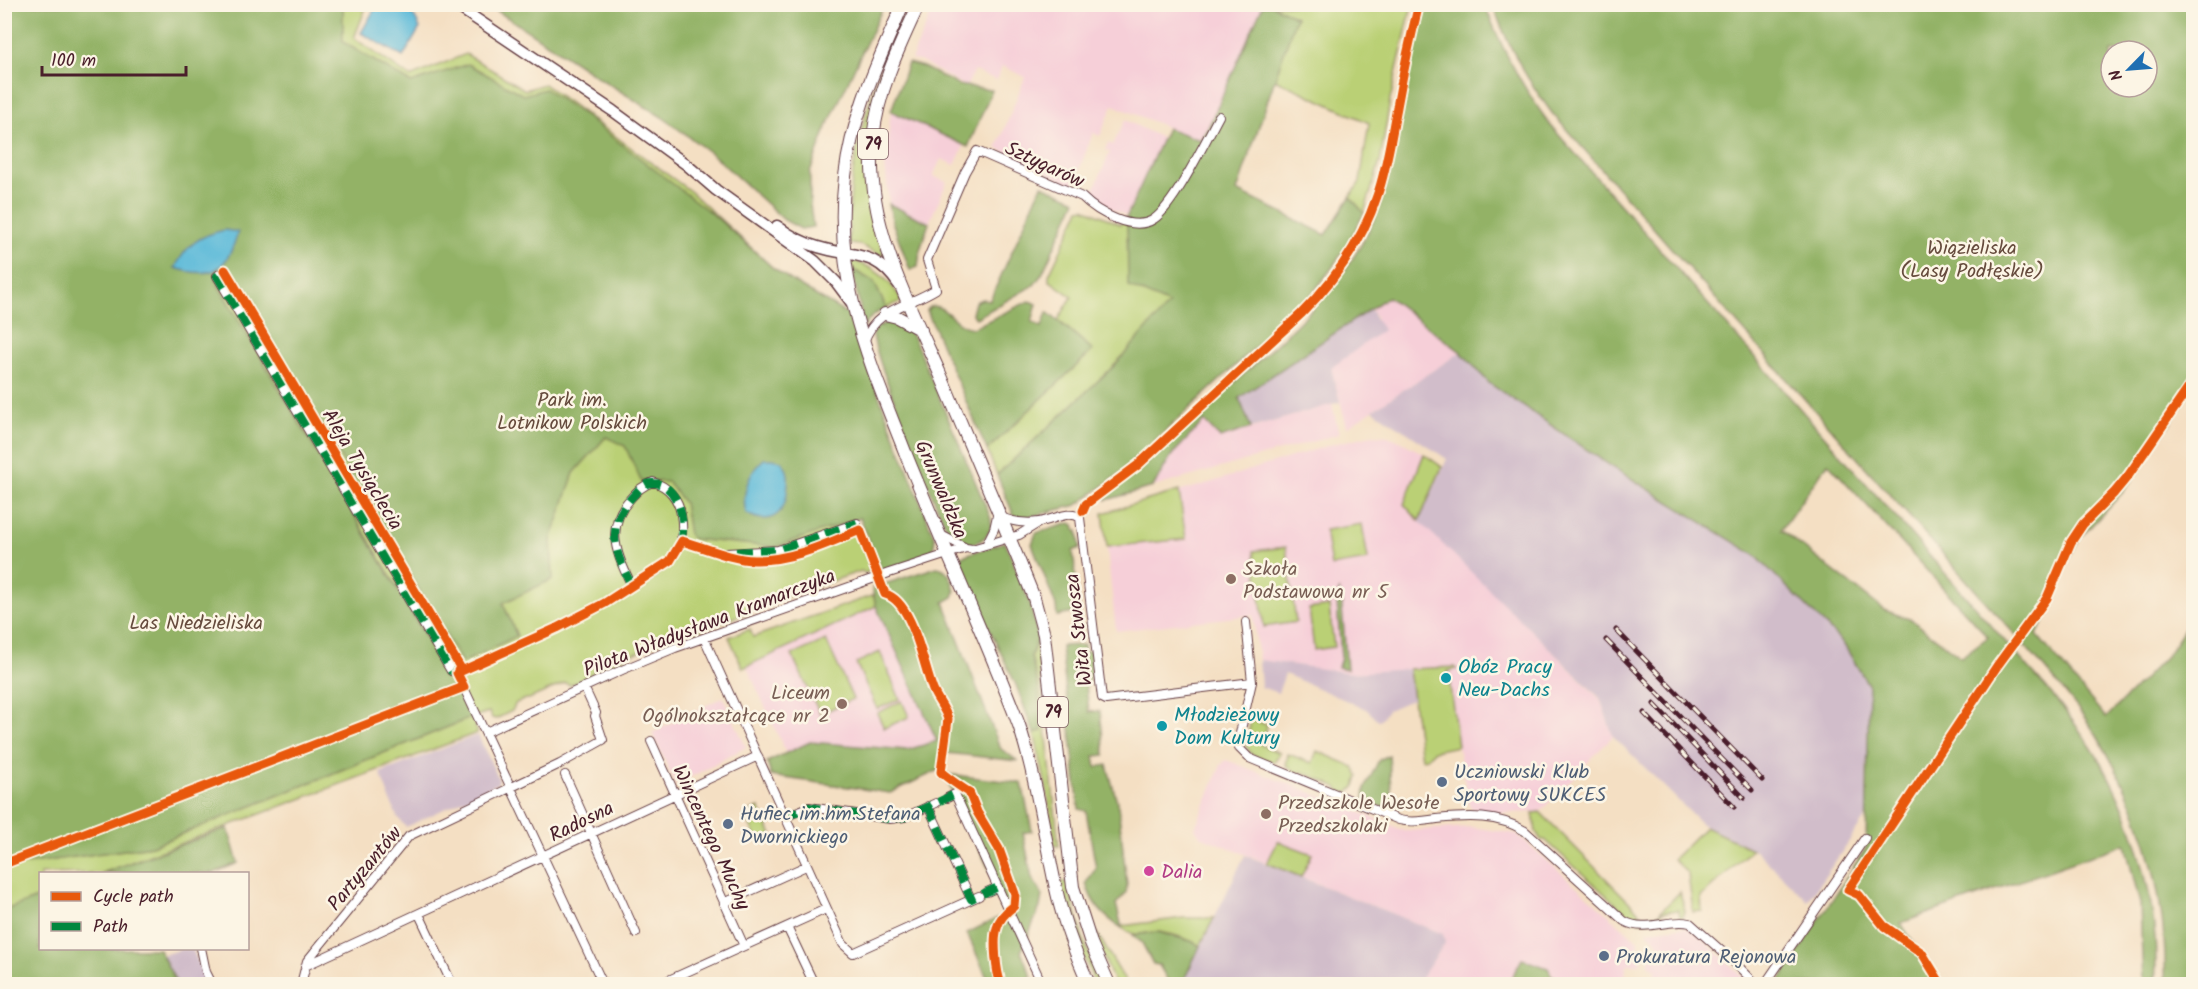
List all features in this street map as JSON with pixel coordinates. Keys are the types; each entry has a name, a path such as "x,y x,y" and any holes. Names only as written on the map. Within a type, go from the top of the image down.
{"main road":[{"name":"Grunwaldzka","path":"903,4 870,81 851,143 843,193 843,252 852,304 863,345 948,555 1006,690 1027,750 1057,893 1071,941 1089,984"},
{"name":"79","path":"919,4 885,84 875,122 872,158 873,192 889,251 909,302 1034,598 1044,635 1073,887 1091,943 1109,984"},
{"path":"885,314 897,317 921,330"}],"street":[{"path":"454,4 613,111 687,165 716,190 815,261 836,282 852,304"},
{"name":"Sztygarów","path":"909,302 936,289 927,260 965,172 977,151 1082,197 1089,204 1120,220 1145,222 1154,219 1167,204 1219,116"},
{"path":"687,165 720,184 784,231 818,248 869,258 884,266 898,282 909,302 885,314 871,325 863,345"},
{"name":"Aleja Tysiąclecia","path":"457,673 460,667 225,270 217,276 451,671 457,673 603,984"},
{"path":"457,673 557,628 605,603 632,586 670,561 682,541 680,510 669,489 653,482 640,488 621,509 614,536 616,550 632,586"},
{"path":"987,543 999,514 1016,522 1040,522"},
{"name":"Wita Stwosza","path":"1040,522 1073,514 1079,516 1083,527 1102,698 1106,700 1252,682"},
{"name":"Pilota Władysława Kramarczyka","path":"486,732 638,663 966,548 972,549 1009,537 1026,531 1040,522"},
{"path":"682,541 752,560 780,559 796,555 859,526"},
{"path":"939,533 966,548"},
{"path":"1246,622 1252,682 1238,742 1239,748 1249,758 1399,820 1473,817 1508,822 1525,831 1624,921 1636,926 1690,923 1756,984"},
{"path":"704,638 758,756 784,817 806,866 843,944 853,953 975,897 932,805 905,817 890,819 809,807 784,817"},
{"name":"Partyzantów","path":"301,984 307,962 409,836 603,740 596,713 584,687"},
{"name":"Wincentego Muchy","path":"651,741 744,946"},
{"name":"Radosna","path":"305,966 758,756"},
{"path":"565,775 636,933"},
{"path":"947,798 955,794 1042,984"},
{"path":"1765,984 1865,838"},
{"path":"724,903 806,866"},
{"path":"987,892 998,887"},
{"path":"660,984 826,909"},
{"path":"419,914 452,984"},
{"path":"787,927 814,984"},
{"path":"201,950 206,972 212,984"}],"shaded area":[{"path":"935,5 1263,5 1200,141 1113,105 1100,136 1093,133 1073,186 997,148 1025,77 1002,66 997,80 974,71 966,87 920,61 911,60"},
{"path":"891,111 964,146 955,165 941,159 933,176 947,182 929,223 889,204 885,164"},
{"path":"1125,120 1162,138 1127,216 1112,209 1093,192 1110,152 1105,150 1108,143 1113,145"},
{"path":"1387,297 1461,352 1347,427 1331,368 1377,318 1370,309"},
{"path":"1370,309 1383,330 1331,368 1340,402 1251,428 1239,398"},
{"path":"1461,352 1489,383 1611,466 1755,555 1843,643 1869,687 1867,815 1808,901 1755,850 1705,827 1613,736 1600,698 1419,521 1447,459 1373,410"},
{"path":"1332,404 1339,434 1153,487 1171,456 1204,421 1220,438"},
{"path":"1372,435 1388,436 1424,454 1404,504 1600,699 1613,736 1540,812 1502,813 1473,809 1469,805 1448,671 1455,667 1352,673 1259,660 1253,615 1116,631 1103,513 1206,484 1333,444"},
{"name":"Liceum Ogólnokształcące nr 2","path":"876,606 937,741 907,750 810,742 786,753 747,667"},
{"path":"1259,660 1352,673 1409,669 1413,699 1388,710 1379,721 1366,709 1285,674 1278,693 1261,687"},
{"path":"723,697 746,747 676,785 652,733"},
{"path":"478,735 499,780 497,784 406,827 397,817 380,773"},
{"path":"1226,760 1405,831 1471,827 1517,834 1638,941 1641,964 1626,966 1625,984 1566,984 1566,981 1522,960 1508,984 1417,984 1445,943 1443,934 1301,877 1311,854 1278,841 1267,863 1200,836 1195,828 1221,765"},
{"path":"1245,855 1443,934 1445,943 1417,984 1182,984"},
{"path":"1688,928 1697,934 1748,984 1645,984 1657,971 1649,964 1649,954 1659,943 1646,931"},
{"path":"179,950 192,950 209,984 177,984 162,955"}],"green space":[{"name":"Las Niedzieliska","path":"4,5 343,5 343,42 411,83 468,64 523,95 545,89 581,113 716,217 773,268 847,314 935,539 933,550 928,555 881,571 860,518 775,547 692,539 689,535 684,503 668,482 641,481 625,446 606,437 574,473 551,540 553,579 503,603 517,636 462,663 230,271 215,280 473,717 152,846 5,867"},
{"name":"Park im. Lotnikow Polskich","path":"335,5 367,5 354,38 410,77 466,54 525,90 544,84 690,191 773,268 798,285 823,440 869,561 869,572 861,571 775,601 771,599 749,607 744,614 693,633 686,630 595,670 591,675 570,685 565,683 516,703 512,711 496,719 492,718 489,712 473,717 215,280"},
{"path":"488,5 884,5 826,129 810,172 813,227 801,229 784,220 712,154 662,117"},
{"path":"1263,5 1272,5 1296,17 1237,191 1326,235 1350,197 1364,213 1340,257 1309,297 1118,475 1077,505 1024,518 1014,516 997,475 1113,367 1169,304 1128,286 1127,216 1167,128 1200,140 1208,128"},
{"path":"1272,5 1412,5 1390,100 1380,162 1364,213 1350,197 1360,182 1369,123 1274,79 1296,17"},
{"path":"1425,5 1485,5 1514,68 1551,126 2056,699 2106,772 2132,830 2149,892 2154,924 2155,984 2143,984 2140,904 2125,844 1901,923 1938,984 1777,984 1866,848 1869,686 1843,643 1755,555 1611,466 1489,383 1461,352 1388,297 1239,398 1251,428 1220,438 1204,421 1171,456 1153,487 1106,500 1105,495 1148,462 1283,338 1326,294 1345,270 1375,217 1386,184","holes":["1828,463 1988,637 1961,657 1912,620 1884,610 1781,530"]},
{"name":"Wiązieliska (Lasy Podłęskie)","path":"1493,5 2193,5 2193,389 2124,491 2080,538 2066,562 2058,590 2037,635 2106,718 2169,653 2193,616 2193,984 2165,984 2162,918 2149,853 2126,791 2095,733 2026,647 1552,113 1518,61"},
{"path":"885,59 887,60 878,87 868,136 866,181 876,229 885,257 860,245 849,244 849,218 857,150 868,106"},
{"path":"908,63 923,67 958,85 992,90 968,147 891,111"},
{"path":"1042,185 1076,200 1042,274 1034,285 976,318 972,314 975,302 982,299 990,300"},
{"path":"889,204 929,223 920,250 918,267 910,270 893,224"},
{"path":"1084,208 1120,224 1127,216 1129,286 1170,304 1113,367 997,475 987,450 1093,350 1058,320 1072,297 1049,280 1049,275 1080,209"},
{"path":"850,260 867,266 887,280 902,301 886,308 874,282 852,269"},
{"path":"852,269 874,282 886,308 873,316 864,327"},
{"path":"1029,301 1037,304 1032,322 1042,327 1047,312 1093,350 987,450 927,311 929,307 935,306 960,324 973,328"},
{"path":"889,321 905,326 915,341 990,516 989,532 978,542 962,543 950,533 887,383 873,335 876,328"},
{"path":"1424,454 1442,467 1419,521 1404,504"},
{"path":"1179,491 1186,539 1107,547 1103,513"},
{"path":"1071,523 1078,531 1080,548 1073,551 1080,612 1057,616 1056,606 1032,544 1036,533"},
{"path":"1362,524 1368,560 1331,566 1325,530"},
{"path":"1005,542 1029,601 1038,637 1031,656 1038,685 1042,731 1034,733 1016,685 956,558"},
{"path":"1286,547 1296,622 1264,627 1254,551"},
{"path":"937,567 947,572 953,584 955,592 953,597 944,602 997,740 1001,749 1018,761 947,753 941,750 939,770 890,793 771,776 767,762 810,742 907,750 937,741 876,606 872,588"},
{"path":"1339,591 1347,669 1338,667 1341,658 1337,602"},
{"path":"874,595 876,606 743,668 729,637 750,629 753,637"},
{"path":"1329,606 1334,647 1314,650 1309,609"},
{"path":"1038,637 1038,657 1059,846 1055,846 1047,790 1034,733 1042,730 1031,656"},
{"path":"826,640 853,699 820,714 792,655"},
{"path":"1084,645 1084,652 1092,651 1093,664 1091,665 1092,674 1086,685 1089,712 1100,711 1105,755 1094,756 1096,767 1107,765 1118,805 1127,885 1126,893 1116,904 1122,928 1100,909 1091,897 1086,883 1096,868 1086,811 1079,809 1061,646"},
{"path":"880,652 900,699 877,709 856,663"},
{"path":"1455,667 1457,669 1448,671 1458,746 1434,751 1427,758 1421,759 1409,669"},
{"path":"902,701 909,717 884,728 877,713"},
{"path":"473,717 477,733 105,872 39,872 39,897 5,910 4,867 152,846"},
{"path":"1251,719 1267,725 1261,745 1280,753 1274,762 1252,755 1246,746"},
{"path":"1317,751 1354,767 1358,776 1355,786 1348,793 1339,791 1337,787 1302,772 1297,773 1286,766 1288,754 1312,763"},
{"path":"1389,755 1391,791 1396,804 1390,810 1364,800 1365,788 1379,760"},
{"path":"944,774 1022,783 1032,831 1023,833 1032,878 1042,895 1040,907 1021,952 1032,977 1017,984 990,984 967,933 1006,914 1008,910"},
{"path":"759,808 772,835 758,842 745,814"},
{"path":"1540,812 1643,916 1657,915 1680,892 1685,911 1683,917 1680,918 1679,910 1661,912 1662,919 1641,922 1627,918 1627,914 1545,840 1541,840 1536,832 1533,813"},
{"path":"1705,827 1752,849 1701,897 1702,911 1693,912 1688,874 1673,859"},
{"path":"228,828 238,863 216,872 105,872"},
{"path":"1278,841 1312,854 1301,877 1267,863"},
{"path":"1060,882 1067,882 1084,941 1101,984 1095,984 1078,944"},
{"path":"39,897 39,950 160,950 177,984 5,984 5,910"},
{"path":"1183,918 1214,918 1200,946 1169,934 1153,932 1133,934 1122,928 1122,926"},
{"path":"1158,932 1191,941 1200,946 1182,984 1170,984 1159,965 1153,964 1142,943 1133,935"},
{"path":"1093,933 1097,933 1127,984 1115,984"},
{"path":"1522,959 1548,968 1552,976 1569,984 1508,984"}],"water":[{"path":"377,5 404,7 413,14 420,28 403,57 361,33"},
{"path":"225,230 238,232 229,255 217,269 200,273 175,268 184,253 195,242"},
{"path":"764,459 781,461 788,473 788,480 782,508 773,517 761,519 746,513 745,498 750,476"}],"railway":[{"path":"1616,630 1762,780"},
{"path":"1606,640 1752,790"},
{"path":"1654,704 1744,798"},
{"path":"1644,713 1734,807"}],"marked path":[{"path":"225,270 460,667 457,673 451,671 217,276 225,270"},
{"path":"632,586 617,550 616,528 625,505 648,483 663,485 675,498 682,517 680,544"},
{"path":"736,552 778,550 857,523"},
{"path":"784,817 809,807 890,819 905,817 955,794"},
{"path":"928,806 971,899 998,887"}],"cycle path":[{"path":"1083,511 1086,504 1138,465 1301,314 1346,260 1364,229 1380,185 1419,4"},
{"path":"4,864 464,687 457,673 460,667 225,270"},
{"path":"1941,984 1922,953 1884,926 1859,895 1848,890 1997,666 2047,598 2071,542 2083,524 2128,476 2194,380"},
{"path":"457,673 557,628 605,603 670,561 682,541 737,558 768,560 808,551 860,530 885,594 895,599 910,621 933,690 948,719 941,772 969,792 977,812 999,849 1015,894 1014,906 1001,918 996,933 996,956 1001,984"}],"place":[{"name":"Szkoła Podstawowa nr 5","path":"1231,579"},
{"name":"Obóz Pracy Neu-Dachs","path":"1446,678"},
{"name":"Liceum Ogólnokształcące nr 2","path":"842,704"},
{"name":"Młodzieżowy Dom Kultury","path":"1162,726"},
{"name":"Uczniowski Klub Sportowy SUKCES","path":"1442,782"},
{"name":"Przedszkole Wesołe Przedszkolaki","path":"1266,814"},
{"name":"Hufiec im.hm.Stefana Dwornickiego","path":"728,824"},
{"name":"Dalia","path":"1149,871"},
{"name":"Prokuratura Rejonowa","path":"1604,956"}]}
